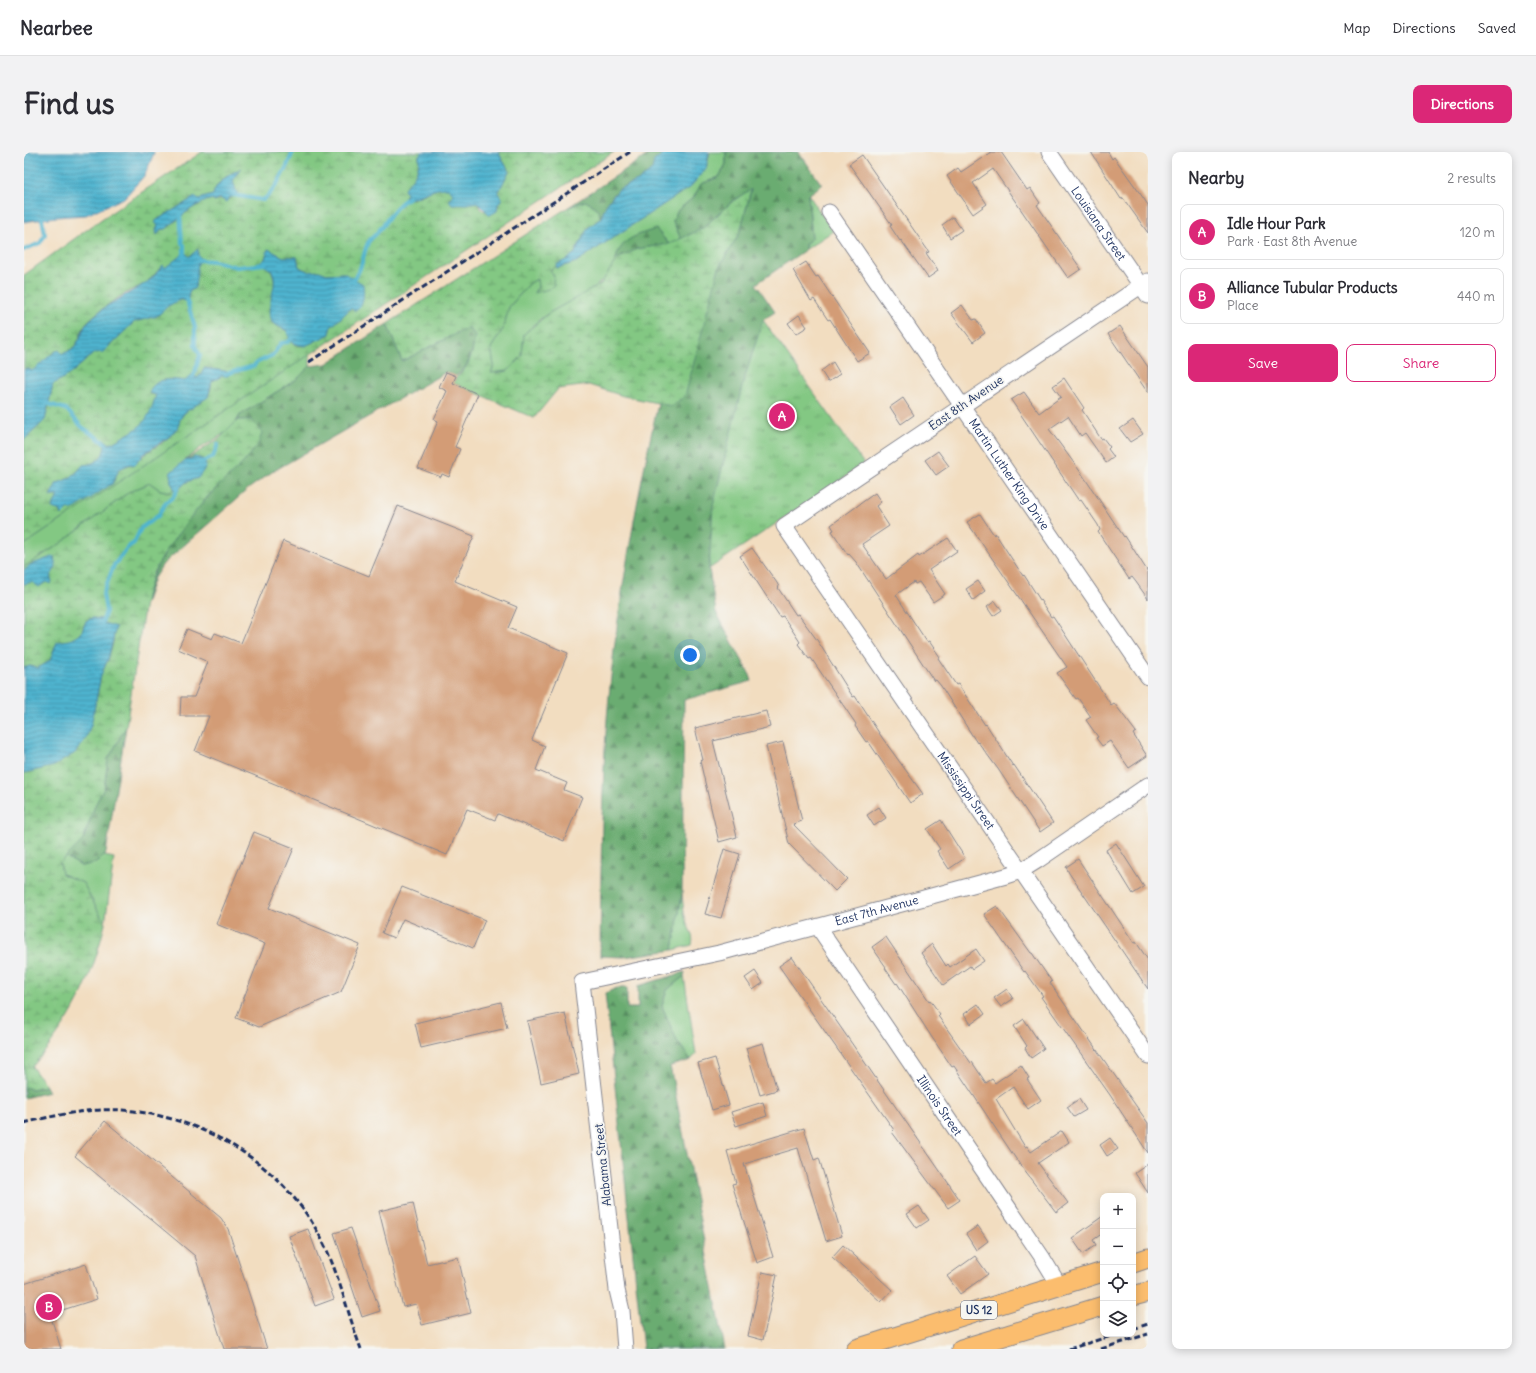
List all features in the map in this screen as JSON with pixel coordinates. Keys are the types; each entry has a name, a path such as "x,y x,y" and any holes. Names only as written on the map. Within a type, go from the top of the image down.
{"main road":[{"path":"1136,1261 1148,1258"},
{"name":"US 12","path":"856,1349 1100,1273"},
{"path":"1136,1295 1148,1292"},
{"path":"961,1349 1100,1307"}],"street":[{"name":"Louisiana Street","path":"1049,152 1146,287"},
{"name":"Martin Luther King Drive","path":"829,212 1148,677"},
{"name":"East 8th Avenue","path":"784,526 962,406 1146,287"},
{"name":"Mississippi Street","path":"784,526 1148,1056"},
{"name":"East 7th Avenue","path":"582,982 720,953 926,899 1021,871 1148,785"},
{"name":"Illinois Street","path":"818,927 1037,1250 1059,1286"},
{"name":"Alabama Street","path":"582,982 617,1290 622,1315 624,1349"}],"green space":[{"path":"202,152 422,152 419,155 416,173 404,188 413,199 441,187 449,188 453,194 466,204 477,202 482,210 492,213 497,211 498,204 502,199 498,193 509,171 498,152 614,152 24,545 24,440 45,420 53,384 69,375 94,353 103,352 134,322 157,316 177,300 188,300 189,292 196,274 198,250 189,257 185,253 165,268 163,265 146,283 129,291 103,308 85,324 77,343 69,351 62,354 55,351 42,364 32,371 27,368 24,370 24,275 103,218","holes":["240,169 233,181 237,196 214,201 213,199 206,200 189,210 166,229 156,230 158,226 157,220 195,197 199,199 213,195 214,190 220,182 227,176","268,249 283,257 297,257 299,267 309,272 319,271 327,274 344,273 351,308 330,328 330,334 311,343 299,345 294,344 287,331 272,323 270,318 274,294 274,279 272,272 267,267 260,264 265,259","204,368 230,372 212,381 210,391 200,402 186,412 173,433 165,440 139,459 135,465 131,464 119,469 113,483 69,508 62,515 61,511 58,509 59,496 50,496 57,483 72,476 83,465 98,460 103,454 104,450 105,445 102,442 110,444 139,428 149,418 156,395 149,393 155,384 164,380 185,381 195,373 195,378 199,377"]},
{"path":"652,152 660,152 661,156 655,162 649,174 616,192 608,202 601,218 596,207 585,201 567,208"},
{"path":"710,152 726,152 726,164 719,177 701,184 694,197 678,210 673,221 681,239 669,244 656,229 618,252 614,264 601,282 582,295 544,316 524,334 522,356 508,371 490,373 494,366 491,348 503,329 509,307 530,283 537,279 538,287 534,292 554,285 550,271 556,265 557,268 576,262 690,187 706,169"},
{"path":"726,152 799,152 822,185 808,195 812,238 805,244 805,250 756,284 775,312 763,320 743,383 713,506 709,569 716,612 752,681 684,700 682,894 673,950 624,957 600,956 603,788 606,732 614,649 626,567 641,485 658,403 672,405 705,316 719,267 740,232 751,190 733,201 702,229 681,239 673,221 678,210 694,197 701,184 719,177 726,164"},
{"path":"751,189 740,232 719,267 685,396 672,406 623,396 589,385 558,389 534,418 453,383 464,370 472,353 475,336 469,327 402,361 387,324 567,208 585,201 596,207 601,218 588,228 575,253 550,270 554,276 554,285 549,289 534,293 538,287 537,279 530,283 509,307 503,329 491,348 494,366 491,373 508,371 522,356 524,334 549,313 601,284 616,260 637,249 669,244 702,229 733,201"},
{"path":"808,194 833,231 805,250 805,244 812,238"},
{"path":"656,229 669,244 637,249 616,260 621,247 631,238"},
{"path":"763,320 864,464 709,569 713,506 743,383"},
{"path":"387,324 402,361 469,327 475,336 470,359 461,372 456,376 446,372 272,472 248,489 163,564 154,578 145,604 149,586 156,569 174,537 198,508 255,448 261,433 251,420 238,420 240,415 297,379 310,366 326,364"},
{"path":"310,353 310,366 297,379 240,415 237,421 227,431 195,452 170,473 171,482 175,488 171,492 160,490 150,483 129,492 60,544 24,567 24,545"},
{"path":"238,420 251,420 262,433 258,445 243,463 209,495 190,518 170,545 154,571 146,596 126,727 108,759 104,788 95,805 83,840 60,863 62,874 83,883 105,924 93,965 78,1000 58,1034 32,1067 46,1086 32,1089 24,1087 24,773 54,766 91,725 101,675 113,643 114,632 104,623 102,619 92,618 86,621 81,634 70,640 57,642 50,661 38,668 30,666 24,668 24,584 50,577 54,557 30,565 24,571 24,567 60,544 129,492 150,483 160,490 171,492 175,488 178,492 183,484 198,478 195,457 183,462 220,438"},
{"path":"126,727 106,853 96,863 81,866 66,857 83,840 95,805 104,788 108,759"},
{"path":"106,853 105,856 114,858 105,924 83,883 62,874 60,863 66,857 81,866 96,863"},
{"path":"682,894 684,914 693,941 692,945 673,950"},
{"path":"685,972 684,976 667,990 662,1006 677,1041 691,1060 670,1066 725,1349 643,1349 605,993 617,988 627,988 627,1008 638,1008 638,986"},
{"path":"684,976 696,1054 691,1060 675,1038 662,1006 667,990"},
{"path":"46,1086 49,1092 24,1098 24,1087 32,1089"}],"water":[{"path":"24,152 154,153 145,175 124,198 86,215 56,217 24,222"},
{"path":"422,152 498,152 509,171 498,193 502,199 498,204 497,211 490,215 477,202 452,204 449,200 453,194 448,188 437,189 404,200 406,194 404,188 416,173 419,155"},
{"path":"665,152 709,152 706,169 690,187 576,262 557,268 556,265 568,259 575,253 588,228 601,218 606,205 619,189 640,180 652,170 654,161"},
{"path":"242,168 237,173 233,181 238,196 230,197 226,202 220,198 214,201 213,199 201,203 182,215 166,229 161,229 157,235 156,230 158,226 155,222 157,220 195,197 199,199 213,195 217,186 221,182 229,175"},
{"path":"198,249 198,255 203,260 198,263 195,288 189,292 187,302 181,299 168,306 157,316 134,322 103,352 94,353 69,375 53,384 45,420 24,440 24,370 27,368 32,371 56,351 59,350 62,354 69,351 77,343 86,324 96,314 149,281 163,265 165,268 185,252 189,257"},
{"path":"268,249 283,257 297,257 299,267 309,272 319,271 327,274 344,273 363,284 363,295 360,306 354,311 351,308 330,328 330,334 305,346 298,345 291,340 287,331 274,324 270,318 270,303 274,286 273,273 268,268 259,264 265,259"},
{"path":"204,368 230,372 228,376 222,376 212,381 208,397 184,413 180,419 178,427 170,436 143,454 135,465 130,464 119,469 113,483 77,507 71,510 69,508 62,515 61,511 52,508 58,496 50,496 57,483 72,476 83,465 98,460 103,454 105,445 101,440 105,440 110,444 136,429 146,420 156,395 149,393 155,384 164,380 185,381 195,372 195,378 199,377"},
{"path":"195,457 205,460 206,467 198,478 186,482 176,492 171,482 170,473 183,462"},
{"path":"54,556 56,567 50,577 52,581 51,584 46,582 39,587 32,582 24,584 24,571 30,565"},
{"path":"92,618 103,619 104,623 116,627 108,659 101,675 91,725 86,738 75,753 54,766 24,773 24,668 30,666 38,668 50,661 57,642 70,640 81,634 86,621"}],"building":[{"path":"991,152 1001,152 1027,190 1030,188 1040,203 1037,205 1081,269 1068,278 993,169 973,183 987,204 973,214 947,176 958,168 961,172"},
{"path":"1091,152 1108,152 1112,159 1114,157 1144,199 1148,205 1148,233 1123,198 1121,199"},
{"path":"862,155 929,252 926,253 938,271 928,278 901,240 900,241 890,226 892,225 849,164"},
{"path":"953,217 962,230 950,238 942,225"},
{"path":"806,262 816,277 818,276 870,353 857,361 830,319 828,320 814,299 811,301 793,270"},
{"path":"962,305 973,320 976,319 985,333 973,342 951,313"},
{"path":"799,315 807,327 796,334 788,323"},
{"path":"1120,326 1148,367 1148,393 1108,334"},
{"path":"833,362 840,374 828,382 821,371"},
{"path":"446,372 456,376 453,383 478,394 455,447 460,449 449,477 442,474 441,477 418,468 438,421 434,419 447,391 439,387"},
{"path":"1064,378 1084,408 1082,410 1101,439 1103,438 1110,447 1108,449 1114,457 1106,463 1085,433 1081,436 1068,416 1049,429 1082,474 1124,537 1125,536 1148,572 1148,599 1132,577 1129,579 1098,532 1100,530 1098,525 1081,500 1079,501 1011,400 1024,392 1039,413 1061,397 1053,386"},
{"path":"903,398 914,415 901,424 890,407"},
{"path":"1133,420 1143,434 1130,442 1120,429"},
{"path":"938,451 949,466 936,475 925,460"},
{"path":"875,493 881,502 876,506 889,526 862,544 886,579 918,555 919,557 948,538 957,551 929,570 945,594 933,602 919,582 915,584 914,582 896,595 927,642 929,641 940,657 938,658 956,685 958,684 1053,823 1040,832 998,769 978,742 977,743 941,686 936,680 934,681 856,562 849,554 848,555 832,531 834,530 831,525"},
{"path":"398,506 474,536 455,581 517,607 508,628 568,653 532,740 545,746 536,770 567,783 564,790 582,797 564,841 498,814 495,820 467,809 447,855 195,751 209,716 180,716 181,697 194,697 208,662 178,649 187,629 212,639 215,633 241,643 283,541 369,576"},
{"path":"980,514 994,535 995,533 1023,576 1024,575 1051,617 1053,616 1111,705 1114,703 1136,732 1133,734 1147,756 1129,768 1110,741 1102,746 1096,738 1098,737 1086,720 1091,717 1078,698 1076,699 1057,673 1067,667 967,522"},
{"path":"752,548 777,583 778,588 796,615 798,614 817,640 853,697 855,696 883,739 923,794 910,803 868,741 866,742 855,726 856,724 811,658 809,659 798,644 800,642 783,616 780,617 740,556"},
{"path":"978,581 985,591 973,600 966,589"},
{"path":"995,601 1002,610 993,616 987,607"},
{"path":"766,711 770,727 713,741 737,837 719,842 700,761 703,760 695,728"},
{"path":"783,742 802,821 793,824 847,879 835,891 789,844 766,746"},
{"path":"879,807 886,818 874,826 867,815"},
{"path":"941,820 965,858 949,869 937,851 940,849 927,829"},
{"path":"254,832 294,848 269,908 360,945 341,992 259,1027 236,1018 265,944 216,924"},
{"path":"1116,843 1144,887 1133,894 1106,850"},
{"path":"724,849 740,854 721,918 705,914"},
{"path":"1078,859 1134,943 1136,942 1148,960 1148,989 1069,873 1066,867"},
{"path":"402,887 485,920 473,948 403,919 394,938 382,933"},
{"path":"997,906 1032,953 1052,982 1050,983 1148,1123 1148,1153 1110,1095 1041,997 1043,996 1025,971 1024,972 984,914"},
{"path":"886,937 929,1001 930,1000 940,1014 938,1016 986,1083 992,1079 995,1083 1021,1065 1029,1078 1027,1079 1041,1100 1028,1109 1013,1087 996,1099 1025,1147 1027,1146 1031,1152 1062,1131 1069,1142 1038,1163 1068,1203 1056,1212 1020,1165 954,1066 952,1067 872,947"},
{"path":"932,944 946,966 948,964 950,967 976,949 984,961 972,969 970,966 943,985 921,953"},
{"path":"792,957 960,1200 948,1208 892,1132 894,1130 779,966"},
{"path":"755,971 763,983 753,990 745,978"},
{"path":"1007,989 1013,999 1001,1007 994,998"},
{"path":"501,1002 507,1028 421,1048 415,1023"},
{"path":"978,1004 985,1014 971,1024 964,1014"},
{"path":"565,1013 579,1074 541,1083 527,1021"},
{"path":"1024,1019 1044,1049 1031,1058 1025,1048 1027,1046 1014,1026"},
{"path":"763,1043 777,1090 760,1095 746,1048"},
{"path":"715,1058 729,1105 712,1110 698,1063"},
{"path":"1079,1099 1086,1110 1074,1117 1067,1107"},
{"path":"763,1102 767,1116 736,1126 731,1112"},
{"path":"105,1121 221,1218 228,1229 267,1349 224,1349 195,1256 75,1156"},
{"path":"804,1128 814,1160 819,1158 842,1236 826,1241 798,1148 744,1164 773,1257 757,1263 732,1184 736,1183 727,1151"},
{"path":"1110,1138 1118,1149 1107,1156 1100,1145"},
{"path":"1148,1164 1148,1193 1135,1173"},
{"path":"413,1203 427,1264 458,1257 471,1313 422,1325 416,1304 403,1307 379,1211"},
{"path":"919,1206 929,1220 917,1228 907,1214"},
{"path":"1100,1218 1100,1235 1093,1240 1096,1245 1083,1254 1072,1238"},
{"path":"978,1226 988,1241 976,1250 966,1234"},
{"path":"351,1228 380,1311 362,1317 334,1233"},
{"path":"308,1229 334,1299 315,1306 289,1236"},
{"path":"843,1245 892,1290 881,1302 832,1257"},
{"path":"975,1256 988,1274 960,1294 947,1276"},
{"path":"86,1264 97,1299 50,1314 61,1349 24,1349 24,1284"},
{"path":"762,1272 777,1275 763,1340 748,1336"}],"waterway":[{"path":"233,195 263,200 276,185 293,152"},
{"path":"352,282 360,269 368,242 403,201 409,197"},
{"path":"180,212 184,258"},
{"path":"24,250 40,243 45,235 42,219"},
{"path":"199,260 214,261 237,267 265,264"},
{"path":"186,298 195,327 195,346 200,355 194,375"},
{"path":"225,374 254,366 256,363 273,355 281,343 288,342 293,337"},
{"path":"45,403 66,409 82,427 105,443"},
{"path":"200,463 213,457 218,444"},
{"path":"102,623 106,611 103,594 114,565 128,547 134,543 141,528 158,516 166,502 173,497 178,488"}],"railway":[{"path":"309,362 630,152"},
{"path":"24,1123 73,1113 98,1110 123,1110 153,1114 183,1123 211,1134 238,1149 263,1167 285,1188 305,1212 321,1238 333,1265 361,1349"},
{"path":"1136,1328 1148,1324"},
{"path":"1101,1349 1148,1334"},
{"path":"1069,1349 1107,1337"}],"place":[{"name":"Idle Hour Park","path":"782,416"},
{"name":"Alliance Tubular Products","path":"49,1307"}]}
